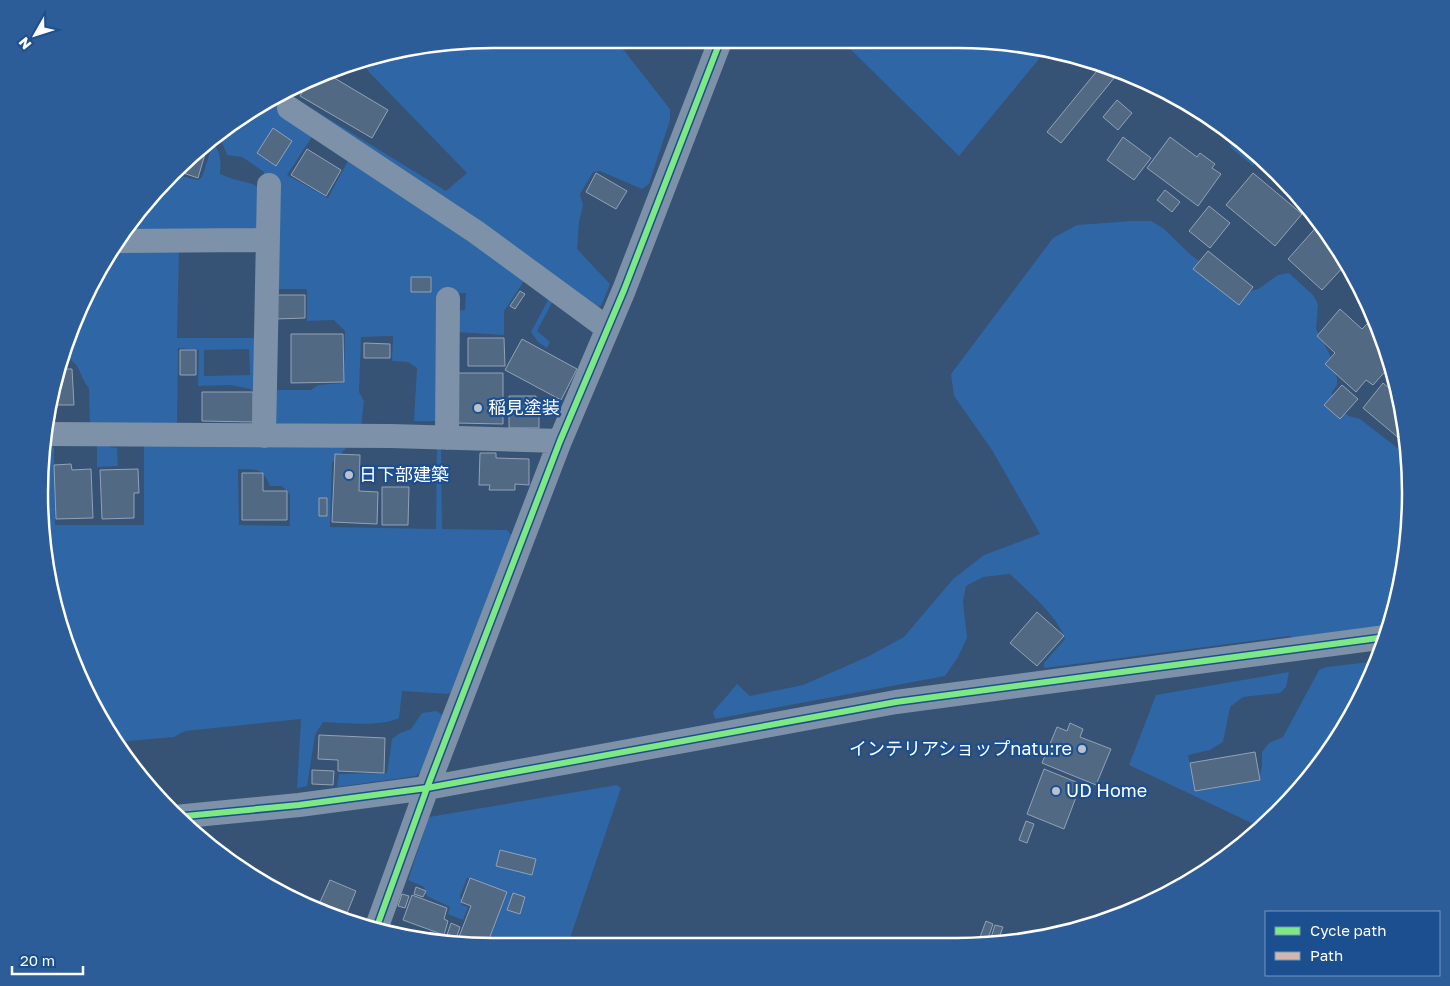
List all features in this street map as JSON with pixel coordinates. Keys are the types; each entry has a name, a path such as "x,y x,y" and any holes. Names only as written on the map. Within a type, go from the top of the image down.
{"street":[{"path":"378,923 427,788 560,441 682,143 718,47"},
{"path":"289,108 476,232 607,328"},
{"path":"264,436 269,186"},
{"path":"126,241 267,240"},
{"path":"447,438 448,299"},
{"path":"51,434 560,441"},
{"path":"186,816 299,805 427,788 896,702 1378,638"}],"shaded area":[{"path":"622,47 670,109 670,120 649,184 642,189 600,171 593,172 580,194 583,205 579,222 577,249 610,284 601,306 594,306 315,132 287,175 328,198 350,157 555,297 537,331 550,342 547,348 538,342 531,332 548,300 524,281 504,311 504,335 456,332 457,311 465,310 466,293 439,294 437,421 414,421 417,368 408,362 392,361 393,336 361,337 359,392 364,401 361,428 351,443 332,463 330,527 436,529 437,444 441,444 442,529 507,530 513,537 457,689 448,694 402,691 399,718 392,721 362,724 323,722 315,735 307,786 297,788 301,719 185,731 174,737 123,741 93,690 71,636 63,608 56,580 48,524 50,524 48,461 50,447 54,447 55,525 144,525 144,444 279,425 273,419 273,390 311,390 318,385 344,383 345,331 334,320 307,321 307,289 274,289 264,172 242,157 227,155 220,141 245,123 291,96 446,191 467,173 365,67 378,63 406,56 464,48","holes":["273,128 276,166 257,153","238,469 250,469 262,473 270,486 282,486 290,494 290,526 239,525"]},
{"path":"848,47 874,47 877,50 880,47 986,48 1042,56 959,156"},
{"path":"1231,142 1256,162 1253,166 1230,147"},
{"path":"215,146 220,157 220,174 253,184 262,190 261,226 253,234 131,234 158,199 180,176 198,180 202,177 211,148"},
{"path":"1151,221 1163,228 1191,255 1241,293 1258,289 1278,275 1289,273 1313,295 1318,304 1316,329 1330,355 1337,378 1337,385 1332,392 1333,405 1349,416 1360,419 1401,450 1402,522 1399,551 1394,580 1381,629 1301,640 1289,636 1044,668 1044,663 1065,639 1056,621 1010,574 983,577 966,586 963,602 967,638 958,657 945,676 715,719 713,712 737,684 750,696 803,685 867,657 904,637 953,579 984,555 1040,534 992,450 954,396 951,374 1053,238 1077,225"},
{"path":"122,246 179,248 177,338 259,338 255,394 251,389 230,385 198,386 199,350 178,348 177,424 90,427 89,388 77,367 68,359 71,350 93,296","holes":["249,349 250,375 204,376 204,350"]},
{"path":"109,443 109,447 117,448 118,466 97,467 97,444"},
{"path":"1369,662 1357,690 1327,741 1292,787 1255,825 1129,765 1156,695 1289,672 1286,687 1280,693 1243,697 1230,707 1223,742 1210,750 1188,755 1195,791 1259,780 1262,752 1269,743 1283,737 1319,670 1326,667"},
{"path":"436,711 445,717 428,765 416,776 337,787 339,774 387,773 392,739 400,733 411,729 422,713"},
{"path":"617,785 621,788 570,938 489,938 507,892 467,878 460,896 462,905 468,907 463,920 448,914 450,907 427,896 424,887 408,880 429,817"}],"building":[{"path":"1097,70 1115,77 1061,143 1047,132"},
{"path":"333,77 388,110 372,138 300,96 304,90"},
{"path":"1117,100 1132,113 1118,130 1103,117"},
{"path":"273,128 292,141 276,166 257,153"},
{"path":"1123,137 1151,158 1134,180 1107,160"},
{"path":"1170,137 1197,157 1200,153 1215,164 1212,168 1221,174 1198,206 1147,168"},
{"path":"307,149 341,170 326,196 291,175"},
{"path":"205,153 198,178 183,173"},
{"path":"596,173 627,191 616,209 586,192"},
{"path":"1253,173 1302,214 1275,246 1226,205"},
{"path":"1165,190 1180,202 1172,212 1157,200"},
{"path":"1209,206 1230,223 1210,248 1189,231"},
{"path":"1315,229 1342,268 1322,290 1288,259"},
{"path":"1208,251 1253,287 1239,305 1193,269"},
{"path":"411,277 431,277 431,292 411,292"},
{"path":"520,291 525,294 515,309 510,306"},
{"path":"275,295 305,295 305,318 275,319"},
{"path":"1340,309 1362,329 1367,324 1371,327 1385,372 1373,385 1366,380 1356,392 1325,364 1335,353 1317,336"},
{"path":"291,334 343,334 344,382 291,383"},
{"path":"468,338 504,338 505,366 468,366"},
{"path":"522,339 577,369 561,400 505,370"},
{"path":"364,343 390,344 390,358 364,358"},
{"path":"180,350 196,350 196,375 180,375"},
{"path":"66,369 72,369 74,405 56,405"},
{"path":"455,373 503,373 503,424 455,423"},
{"path":"1383,383 1390,388 1399,439 1363,408"},
{"path":"1342,385 1358,399 1340,419 1324,405"},
{"path":"202,392 253,392 253,422 202,421"},
{"path":"509,396 536,396 536,402 539,403 539,428 509,428"},
{"path":"480,453 496,453 496,458 529,459 529,485 515,484 515,490 489,490 490,485 479,485"},
{"path":"335,454 360,455 359,491 378,492 377,524 332,522"},
{"path":"71,464 72,470 91,469 93,518 56,519 54,465"},
{"path":"138,469 139,493 134,493 134,518 102,519 100,470"},
{"path":"242,473 263,473 263,491 287,491 287,520 242,520"},
{"path":"382,487 409,487 408,525 382,525"},
{"path":"319,498 327,498 327,516 319,516"},
{"path":"1037,612 1064,636 1037,666 1010,643"},
{"path":"1070,723 1083,729 1080,737 1111,749 1096,785 1042,763 1057,727 1067,731"},
{"path":"319,735 385,738 384,773 338,771 338,760 318,759"},
{"path":"1255,752 1260,780 1195,791 1190,763"},
{"path":"1044,769 1081,784 1064,829 1027,814"},
{"path":"312,770 334,771 333,785 312,784"},
{"path":"1026,821 1034,824 1027,843 1019,840"},
{"path":"500,850 536,859 532,875 496,866"},
{"path":"470,878 507,892 489,938 459,937 471,906 461,902"},
{"path":"330,880 356,891 347,913 320,902"},
{"path":"416,887 426,891 423,897 414,894"},
{"path":"513,893 525,897 520,914 507,910"},
{"path":"402,894 409,896 405,908 398,906"},
{"path":"412,895 447,908 444,919 448,921 444,935 403,920"},
{"path":"986,921 993,924 988,938 980,938"},
{"path":"451,923 460,927 457,937 447,935"},
{"path":"995,925 1003,927 999,937 991,937"}],"cycle path":[{"path":"378,923 427,788 560,441 624,290 718,47"},
{"path":"186,816 299,805 427,788 896,702 1378,638"}],"place":[{"name":"稲見塗装","path":"478,408"},
{"name":"日下部建築","path":"349,475"},
{"name":"インテリアショップnatu:re","path":"1082,749"},
{"name":"UD Home","path":"1056,791"}]}
